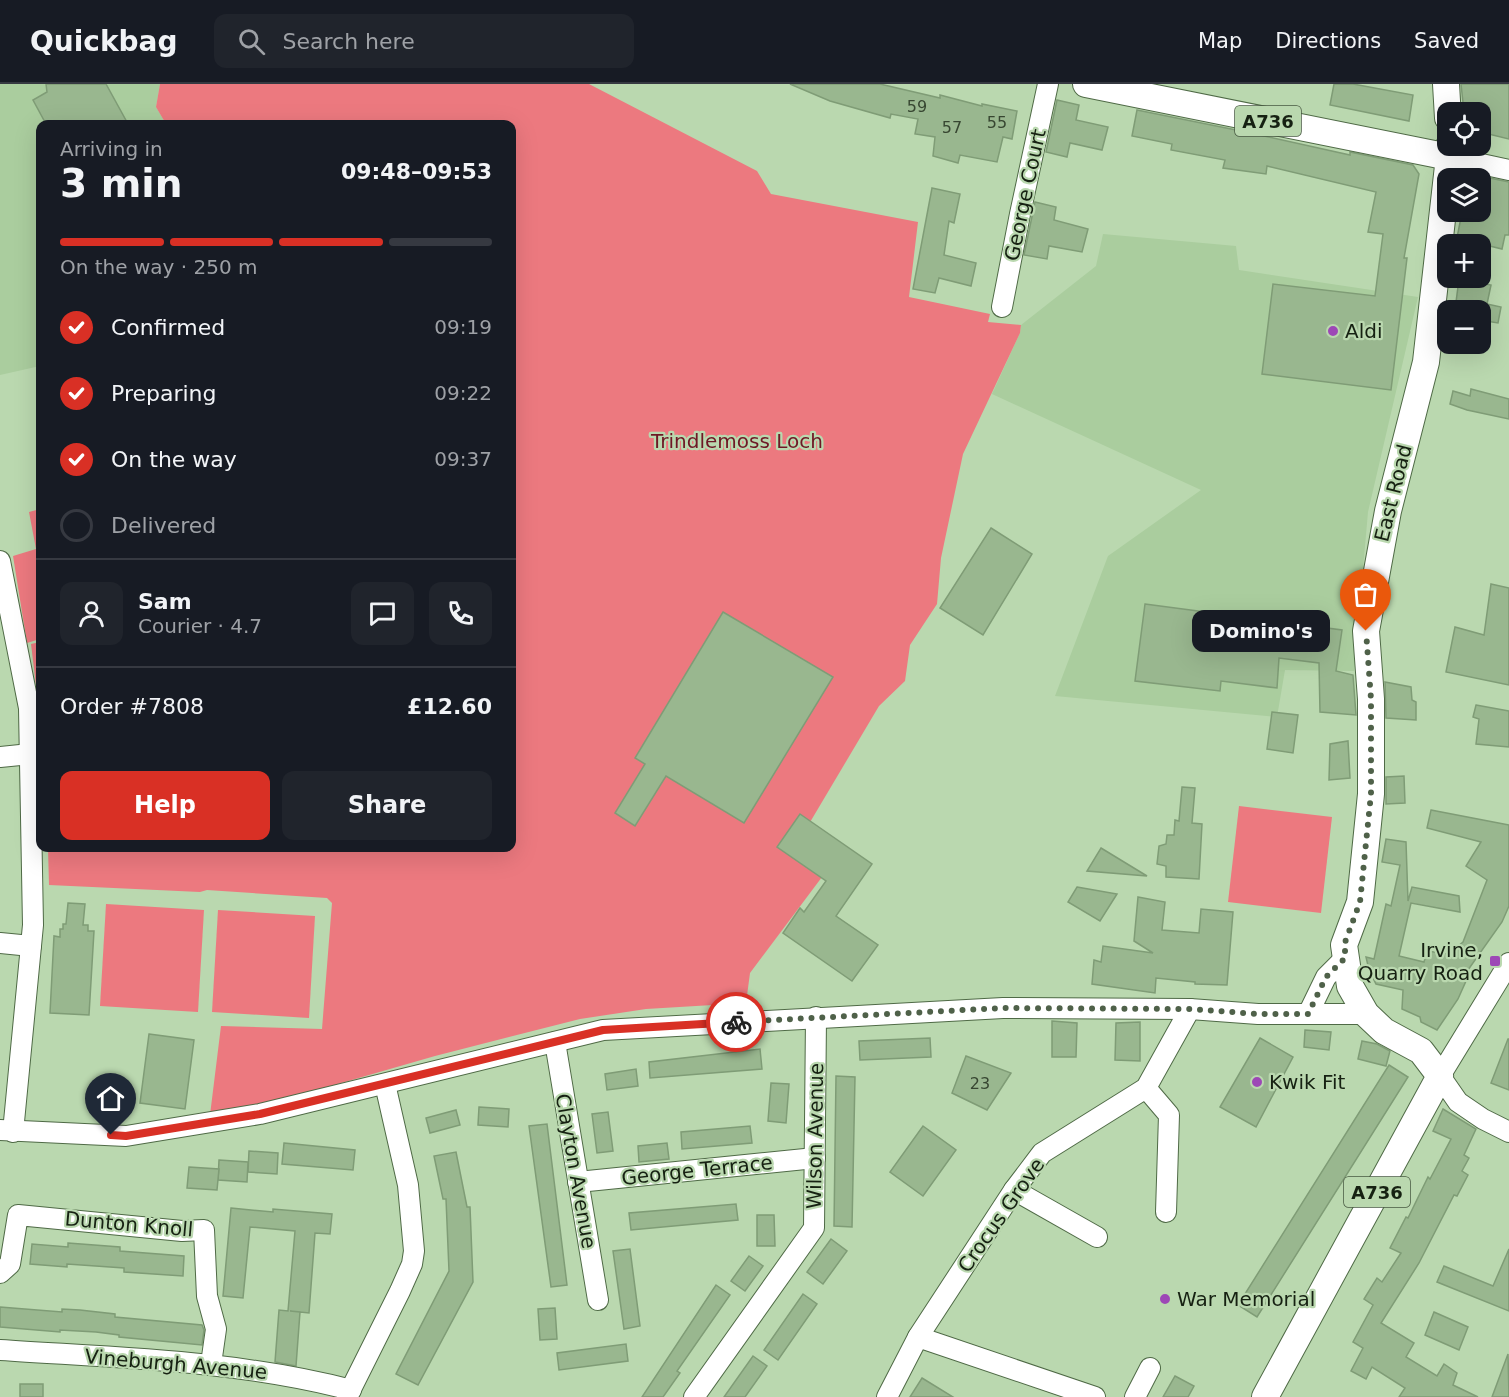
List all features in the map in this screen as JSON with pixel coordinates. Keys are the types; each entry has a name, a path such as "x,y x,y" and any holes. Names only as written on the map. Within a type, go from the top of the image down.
{"main road":[{"name":"A736","path":"1086,84 1437,149"},
{"path":"1446,84 1447,102"},
{"name":"East Road","path":"1440,1076 1421,1051 1384,1031 1366,1014 1350,986 1344,945 1360,902 1371,794 1371,699 1366,631 1388,511 1426,362 1448,156"},
{"name":"A736","path":"1265,1397 1440,1076"}],"street":[{"name":"George Court","path":"1002,307 1048,84"},
{"path":"1465,156 1509,170"},
{"path":"0,565 29,708 33,925 6,1131 126,1136 260,1114 603,1030 1003,1008 1190,1009 1258,1014 1366,1014"},
{"path":"0,757 30,754"},
{"path":"0,943 31,946"},
{"path":"1308,1014 1326,977 1346,957"},
{"path":"1509,963 1440,1076 1458,1102 1483,1119 1509,1132"},
{"name":"Crocus Grove","path":"887,1397 918,1338 1014,1190 1042,1153 1146,1088 1190,1009"},
{"name":"Wilson Avenue","path":"694,1397 814,1228 816,1017"},
{"name":"Clayton Avenue","path":"555,1042 598,1300"},
{"path":"349,1394 400,1291 412,1264 414,1251 408,1185 385,1084"},
{"path":"1146,1088 1169,1115 1166,1212"},
{"name":"George Terrace","path":"578,1182 815,1158"},
{"path":"1014,1190 1097,1237"},
{"name":"Dunton Knoll","path":"0,1273 10,1264 18,1215 182,1231 204,1230 207,1296 216,1329 211,1364"},
{"path":"918,1338 1095,1397"},
{"name":"Vineburgh Avenue","path":"0,1350 211,1364 304,1378 349,1394"},
{"path":"1135,1397 1150,1368"}],"shaded area":[{"path":"0,84 160,84 156,107 164,120 36,120 36,367 0,375"},
{"path":"1103,234 1236,246 1239,270 1418,297 1368,512 1354,671 1285,670 1277,717 1055,696 1108,556 1201,490 992,394 1020,333 1021,325 1096,266"}],"green space":[{"name":"Trindlemoss Loch","path":"160,84 589,84 757,171 771,194 918,222 909,297 990,314 988,322 1021,325 1020,333 963,454 941,558 937,604 910,645 905,681 879,706 803,834 828,869 750,973 746,1003 646,1009 580,1019 435,1056 258,1107 210,1115 221,1026 322,1029 332,903 327,898 207,890 200,892 49,885 48,852 516,852 516,120 164,120 156,107"},
{"path":"36,510 36,549 29,512"},
{"path":"36,549 36,640 27,643 13,556"},
{"path":"36,643 36,685 31,644"},
{"path":"1239,806 1332,817 1321,913 1228,902"},
{"path":"106,904 204,910 198,1012 100,1006"},
{"path":"218,910 315,916 309,1018 212,1012"}],"building":[{"path":"46,84 106,84 126,120 44,120 33,100 47,92"},
{"path":"790,84 880,84 940,98 940,95 982,106 982,104 1017,111 1012,139 1003,137 997,162 960,155 958,163 933,156 935,137 915,134 918,119 891,114 890,118 830,101"},
{"path":"1334,84 1353,84 1413,95 1409,121 1330,105"},
{"path":"1461,84 1509,84 1509,139 1491,135 1491,102 1463,102"},
{"path":"1057,100 1079,105 1076,120 1108,127 1102,150 1070,143 1067,157 1046,152"},
{"path":"1137,110 1350,155 1350,152 1413,165 1419,174 1404,258 1407,258 1391,390 1262,374 1273,284 1375,296 1383,234 1368,232 1376,192 1267,166 1266,174 1223,168 1225,160 1171,150 1172,144 1132,136"},
{"path":"1491,178 1509,182 1509,235 1505,235 1502,249 1491,246 1491,234 1458,234 1460,222 1491,222"},
{"path":"932,188 960,194 954,223 949,221 944,255 976,263 971,286 939,278 935,293 913,289"},
{"path":"1035,202 1056,207 1054,220 1088,229 1082,252 1049,246 1047,259 1024,255"},
{"path":"1458,288 1490,288 1488,300 1456,300"},
{"path":"1491,305 1501,307 1498,323 1491,322"},
{"path":"1471,389 1509,399 1509,419 1450,404 1453,391 1470,396"},
{"path":"991,528 1032,554 983,635 940,608"},
{"path":"1491,584 1509,588 1509,685 1446,672 1455,627 1484,635"},
{"path":"1145,604 1342,630 1336,671 1353,675 1356,715 1320,712 1319,663 1279,658 1277,688 1221,681 1220,691 1135,681"},
{"path":"723,612 833,677 744,823 666,776 635,826 615,813 645,764 635,758"},
{"path":"1385,682 1411,687 1412,700 1416,702 1416,720 1386,718"},
{"path":"1476,705 1509,711 1509,747 1476,744 1479,719 1473,717"},
{"path":"1272,712 1298,715 1293,753 1267,749"},
{"path":"1348,741 1350,778 1329,780 1330,744"},
{"path":"1404,776 1405,803 1386,804 1386,777"},
{"path":"1182,787 1195,788 1192,823 1202,824 1199,879 1166,877 1166,866 1157,864 1159,846 1166,844 1167,835 1174,835 1175,820 1179,821"},
{"path":"1431,810 1509,825 1509,906 1502,922 1463,977 1466,981 1458,999 1437,1030 1421,1022 1420,1017 1402,1009 1403,990 1376,984 1366,957 1374,959 1386,904 1391,906 1400,865 1382,862 1386,839 1406,842 1408,901 1412,887 1459,896 1460,912 1411,903 1399,956 1424,962 1427,951 1448,954 1463,942 1487,880 1466,866 1481,842 1427,828"},
{"path":"800,814 872,864 836,916 878,945 852,981 783,933 800,908 804,912 826,881 777,847"},
{"path":"1101,848 1147,876 1087,871"},
{"path":"1077,887 1117,894 1100,921 1068,902"},
{"path":"1138,897 1165,902 1162,930 1199,933 1201,909 1233,912 1227,985 1195,984 1195,982 1156,978 1155,993 1092,984 1094,960 1101,962 1103,946 1153,953 1134,941"},
{"path":"68,903 85,904 83,925 88,925 88,931 94,931 89,1015 50,1013 54,936 60,937 60,929 63,929 63,924 66,924"},
{"path":"1052,1021 1077,1023 1076,1057 1052,1057"},
{"path":"1140,1022 1140,1061 1115,1060 1116,1023"},
{"path":"1305,1030 1331,1032 1329,1050 1304,1047"},
{"path":"149,1034 194,1040 185,1109 140,1103"},
{"path":"930,1038 931,1057 860,1060 859,1041"},
{"name":"Kwik Fit","path":"1260,1038 1293,1057 1256,1127 1220,1107"},
{"path":"1509,1039 1509,1090 1491,1083"},
{"path":"1362,1041 1377,1044 1390,1051 1386,1066 1358,1059"},
{"path":"760,1049 762,1069 650,1078 649,1062"},
{"path":"966,1056 1011,1073 987,1110 952,1093"},
{"path":"1389,1065 1408,1077 1257,1317 1238,1305"},
{"path":"636,1069 638,1086 607,1090 605,1074"},
{"path":"836,1076 855,1077 852,1227 834,1226"},
{"path":"771,1083 789,1084 786,1123 768,1121"},
{"path":"479,1107 509,1109 508,1127 478,1125"},
{"path":"1443,1109 1476,1129 1464,1155 1469,1158 1462,1171 1468,1175 1457,1196 1454,1195 1419,1263 1381,1323 1414,1343 1406,1357 1437,1376 1444,1364 1457,1373 1453,1385 1478,1397 1399,1397 1405,1388 1372,1367 1366,1379 1351,1371 1363,1348 1353,1342 1373,1305 1364,1299 1377,1278 1382,1282 1401,1253 1390,1248 1451,1139 1433,1131"},
{"path":"456,1110 460,1125 430,1133 426,1118"},
{"path":"608,1112 613,1151 597,1153 592,1114"},
{"path":"547,1124 567,1285 551,1287 529,1126"},
{"path":"750,1126 752,1143 682,1149 681,1132"},
{"path":"923,1126 956,1150 923,1196 890,1172"},
{"path":"284,1143 355,1150 353,1170 282,1164"},
{"path":"667,1143 669,1159 639,1162 638,1146"},
{"path":"249,1151 278,1153 277,1174 248,1172"},
{"path":"456,1152 467,1207 470,1207 473,1282 418,1385 396,1374 449,1271 446,1199 443,1199 434,1156"},
{"path":"219,1160 248,1162 247,1182 218,1180"},
{"path":"189,1167 219,1169 217,1190 187,1188"},
{"path":"736,1204 738,1220 631,1230 629,1213"},
{"path":"231,1208 332,1214 330,1234 315,1233 309,1313 300,1312 296,1366 275,1362 279,1310 288,1311 295,1231 250,1227 243,1298 223,1296"},
{"path":"757,1215 774,1215 775,1246 757,1246"},
{"path":"831,1239 847,1251 823,1284 807,1272"},
{"path":"68,1243 120,1247 120,1251 184,1256 183,1276 124,1272 124,1268 30,1264 32,1244 68,1247"},
{"path":"630,1249 640,1326 624,1329 613,1251"},
{"path":"1509,1249 1509,1311 1437,1282 1444,1266 1493,1286"},
{"path":"749,1256 763,1266 745,1291 731,1281"},
{"path":"716,1285 730,1295 677,1371 680,1373 663,1397 642,1397"},
{"path":"803,1294 817,1304 778,1360 764,1350"},
{"path":"0,1307 62,1312 62,1309 80,1310 115,1314 115,1317 202,1325 204,1330 202,1345 119,1337 119,1335 96,1332 60,1330 60,1332 0,1327"},
{"path":"555,1308 557,1339 540,1340 538,1309"},
{"path":"1434,1312 1468,1327 1459,1350 1425,1335"},
{"path":"626,1344 628,1361 559,1370 557,1353"},
{"path":"1508,1354 1509,1397 1492,1397"},
{"path":"753,1356 767,1366 745,1397 724,1397"},
{"path":"1175,1376 1194,1386 1188,1397 1163,1397"},
{"path":"922,1378 953,1397 910,1397"},
{"path":"20,1384 43,1384 43,1397 20,1397"}],"way so far":[{"path":"736,1022 1003,1008 1190,1009 1258,1014 1308,1014 1326,977 1346,957 1344,945 1360,902 1371,794 1371,699 1366,631"}],"place":[{"name":"Aldi","path":"1333,331"},
{"name":"Domino's","path":"1366,631"},
{"name":"Irvine, Quarry Road","path":"1495,961"},
{"name":"Kwik Fit","path":"1257,1082"},
{"name":"War Memorial","path":"1165,1299"}],"route":[{"path":"111,1135 126,1136 260,1114 603,1030 736,1022"}]}
